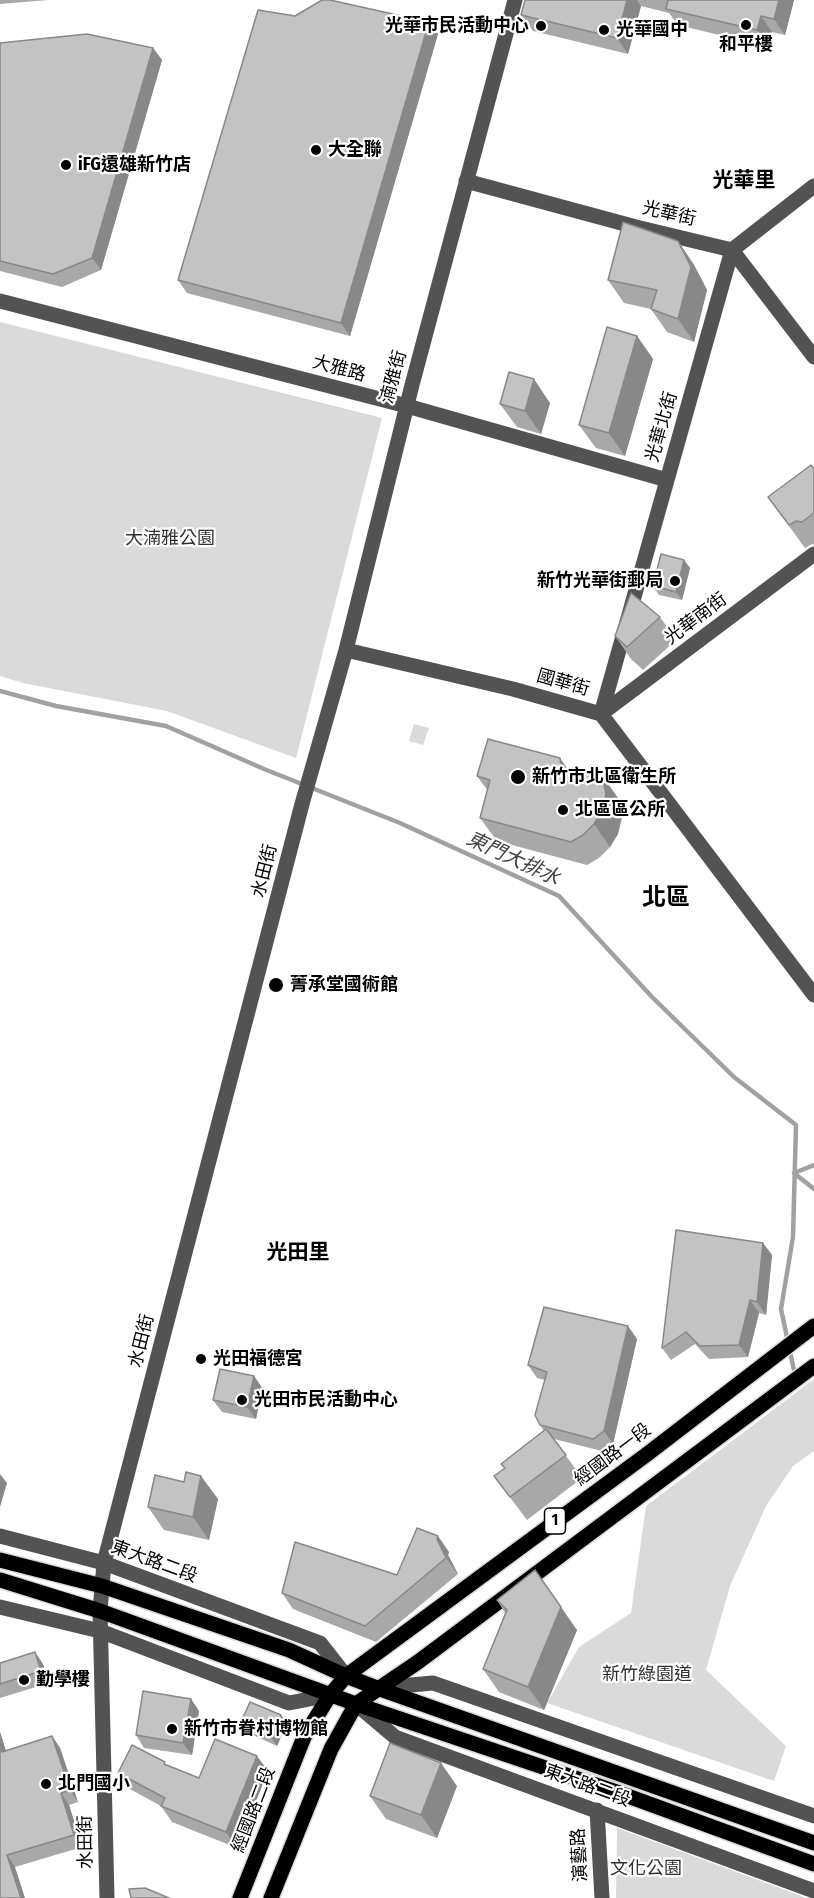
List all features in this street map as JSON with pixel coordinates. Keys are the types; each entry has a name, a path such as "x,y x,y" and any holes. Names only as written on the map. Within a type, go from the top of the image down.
{"main road":[{"name":"經國路一段","path":"346,1676 814,1326"},
{"name":"1","path":"271,1898 331,1749 356,1704 417,1662 814,1366"},
{"name":"東大路二段","path":"0,1560 102,1586 289,1650 378,1688 814,1843"},
{"name":"東大路二段","path":"0,1580 100,1611 330,1695 614,1791 814,1864"},
{"name":"經國路二段","path":"240,1898 304,1737 330,1695 346,1676"}],"street":[{"name":"湳雅街","path":"314,764 346,650 407,406 515,0"},
{"name":"光華街","path":"466,181 636,227 732,249"},
{"path":"814,186 732,249 814,357"},
{"name":"光華北街","path":"601,714 732,249"},
{"name":"大雅路","path":"0,302 407,406 667,480"},
{"name":"光華南街","path":"601,714 814,554"},
{"name":"國華街","path":"346,650 513,689 601,714 814,995"},
{"name":"水田街","path":"107,1898 100,1631 104,1563 314,764"},
{"name":"東大路二段","path":"0,1536 104,1563 320,1643 346,1676"},
{"path":"0,1607 100,1631 289,1703 330,1695"},
{"name":"東大路二段","path":"378,1688 433,1683 814,1816"},
{"name":"東大路二段","path":"356,1704 394,1737 814,1891"},
{"name":"演藝路","path":"597,1810 602,1898"}],"green space":[{"name":"大湳雅公園","path":"0,322 382,418 296,758 167,711 23,683 0,676"},
{"path":"414,724 429,728 423,745 409,741"},
{"name":"新竹綠園道","path":"814,1379 814,1451 793,1466 766,1506 730,1586 706,1670 786,1746 774,1781 547,1703 579,1647 631,1613 646,1506"},
{"name":"文化公園","path":"617,1828 796,1894 806,1898 616,1898"}],"building":[{"name":"大全聯","path":"322,0 429,22 341,323 178,280 258,10 295,16"},
{"path":"525,0 627,0 617,38 521,15"},
{"name":"和平樓","path":"668,0 779,0 774,19 761,16 757,30 666,9"},
{"name":"iFG遠雄新竹店","path":"87,34 153,48 92,258 53,274 0,261 0,43"},
{"path":"623,222 678,241 691,267 678,319 651,309 657,290 608,280"},
{"path":"607,327 637,336 609,433 579,425"},
{"path":"509,372 534,379 525,411 500,404"},
{"path":"811,465 814,469 814,513 802,522 796,521 789,525 768,497"},
{"path":"661,554 684,560 676,592 653,586"},
{"path":"631,593 660,617 627,647 615,636"},
{"name":"北區區公所","path":"488,739 560,758 561,768 602,775 606,794 602,811 594,824 583,835 571,842 480,818 490,780 477,776"},
{"path":"676,1230 763,1243 757,1302 750,1300 739,1345 700,1346 686,1332 662,1348"},
{"path":"544,1307 628,1326 604,1431 593,1439 540,1425 535,1415 547,1372 528,1365"},
{"path":"220,1369 254,1376 247,1407 213,1400"},
{"path":"546,1429 566,1455 510,1497 494,1476 505,1468 501,1464"},
{"path":"186,1472 201,1476 193,1517 148,1507 155,1475 184,1482"},
{"path":"417,1528 438,1536 437,1539 446,1558 365,1626 282,1593 295,1542 397,1575"},
{"path":"535,1570 561,1607 528,1687 483,1669 507,1610 497,1600"},
{"path":"35,1652 41,1671 0,1684 0,1663"},
{"path":"143,1691 191,1699 183,1743 136,1735"},
{"path":"250,1702 281,1715 271,1737 240,1724"},
{"path":"52,1736 70,1790 61,1793 74,1835 7,1855 21,1898 0,1898 0,1746 2,1752"},
{"path":"215,1739 257,1756 226,1832 161,1806 165,1798 118,1773 132,1745 165,1762 164,1764 199,1778"},
{"path":"390,1743 441,1763 421,1815 370,1796"},
{"path":"145,1888 169,1898 131,1898 129,1889"}],"waterway":[{"name":"東門大排水","path":"0,691 56,706 166,726 264,769 400,823 559,896 652,997 734,1077 796,1125 793,1237 781,1309 795,1375"},
{"name":"東門大排水","path":"814,1165 794,1173 814,1189"}],"place":[{"name":"和平樓","path":"746,25"},
{"name":"光華市民活動中心","path":"541,26"},
{"name":"光華國中","path":"604,30"},
{"name":"大全聯","path":"316,150"},
{"name":"iFG遠雄新竹店","path":"66,165"},
{"name":"新竹光華街郵局","path":"675,581"},
{"name":"新竹市北區衛生所","path":"518,777"},
{"name":"北區區公所","path":"563,810"},
{"name":"菁承堂國術館","path":"276,985"},
{"name":"光田福德宮","path":"201,1359"},
{"name":"光田市民活動中心","path":"242,1400"},
{"name":"勤學樓","path":"24,1680"},
{"name":"新竹市眷村博物館","path":"172,1729"},
{"name":"北門國小","path":"46,1784"}],"district":[{"name":"光華里","path":"744,181"},
{"name":"北區","path":"666,898"},
{"name":"光田里","path":"298,1253"}]}
